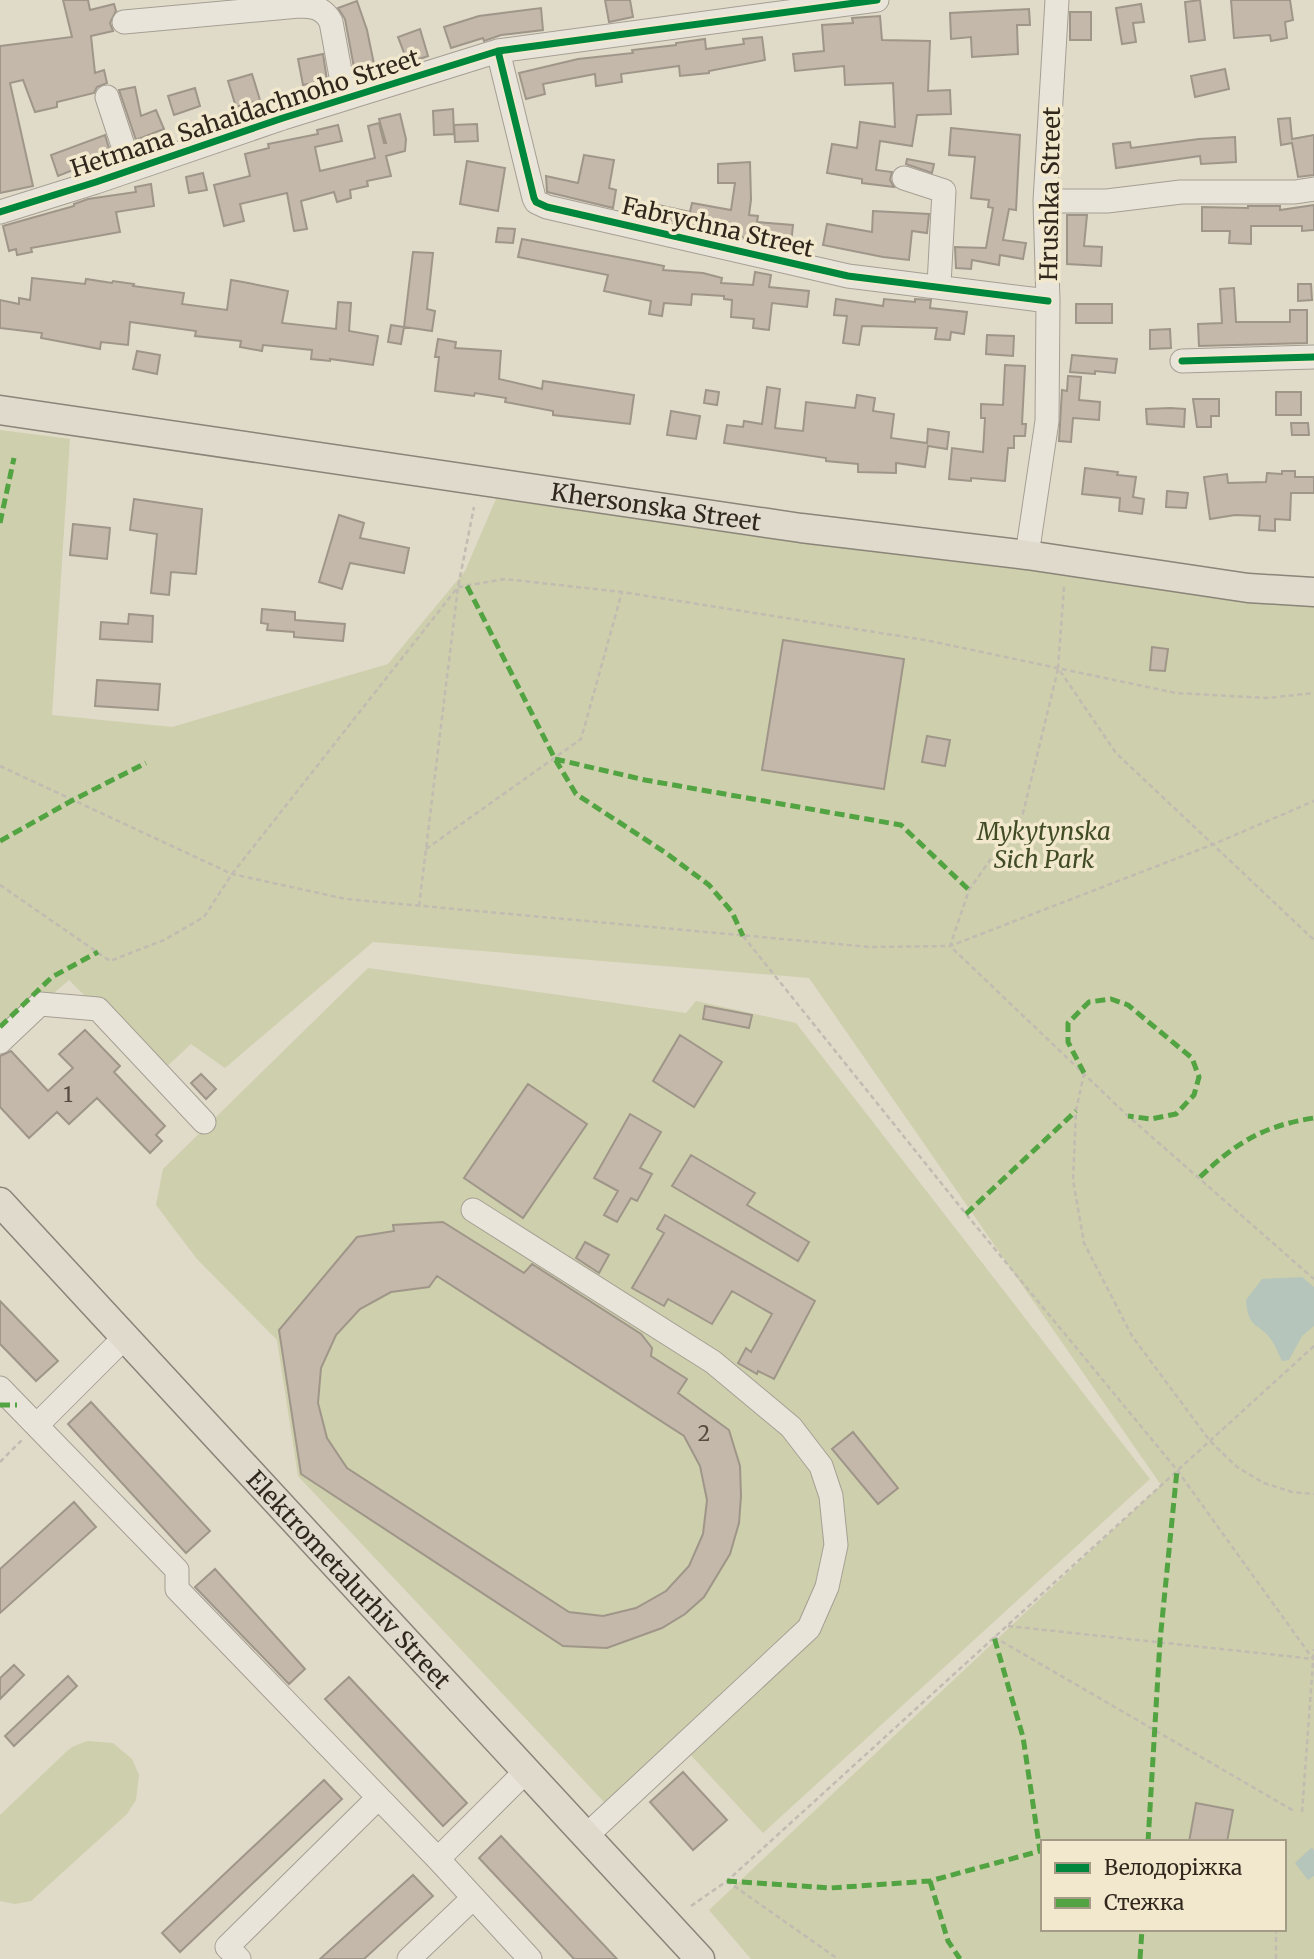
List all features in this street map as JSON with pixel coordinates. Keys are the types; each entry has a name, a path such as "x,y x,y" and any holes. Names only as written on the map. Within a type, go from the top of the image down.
{"main road":[{"name":"Khersonska Street","path":"0,410 802,528 1027,555 1248,588 1314,592"},
{"name":"Elektrometalurhiv Street","path":"0,1202 700,1959"}],"street":[{"name":"Hetmana Sahaidachnoho Street","path":"0,212 345,98 498,51 877,0"},
{"name":"Hrushka Street","path":"1027,555 1046,421 1048,301 1045,201 1057,0"},
{"path":"124,22 299,6 319,9 331,22 345,98"},
{"name":"Fabrychna Street","path":"498,51 536,202 547,207 848,276 939,285 1048,301"},
{"path":"107,97 131,170"},
{"path":"904,178 944,191 939,285"},
{"path":"1045,201 1107,201 1181,192 1314,190"},
{"path":"1182,361 1314,357"},
{"path":"0,1042 40,1004 98,1009 204,1122"},
{"path":"472,1210 713,1362 791,1427 821,1466 831,1496 836,1545 827,1587 809,1628 586,1836"},
{"path":"37,1425 125,1337"},
{"path":"0,1388 177,1570 177,1589 438,1859 530,1959"},
{"path":"438,1859 526,1771"},
{"path":"239,1959 227,1947 378,1798"},
{"path":"410,1959 473,1898"}],"path":[{"path":"419,906 458,587 474,507"},
{"path":"0,885 110,961 164,940 204,917 232,873 458,587 505,579 622,592 925,640 1176,693 1267,698 1314,693"},
{"path":"950,946 968,890 1023,813 1058,668 1064,587"},
{"path":"426,849 581,739 622,592"},
{"path":"1058,668 1116,752 1314,940"},
{"path":"0,766 232,873 346,899 870,947 950,946 1214,844 1314,801"},
{"path":"743,936 966,1214 1177,1470 1314,1659"},
{"path":"950,946 1128,1116 1314,1279"},
{"path":"1084,1073 1076,1111 1073,1180 1084,1242 1132,1336 1210,1441 1237,1467 1264,1482 1292,1492 1314,1494"},
{"path":"691,1906 727,1881 1314,1346"},
{"path":"0,1462 37,1425"},
{"path":"1006,1626 1314,1659"},
{"path":"994,1637 1294,1811"},
{"path":"1303,1812 1314,1649"},
{"path":"727,1881 838,1959"},
{"path":"1276,1931 1276,1959"}],"green space":[{"name":"Mykytynska Sich Park","path":"0,430 70,439 52,715 172,727 388,664 465,571 496,499 1125,581 1314,602 1314,1959 751,1959 709,1910 1161,1485 809,978 373,942 225,1068 191,1044 161,1072 69,980 0,1039"},
{"path":"368,968 686,1013 696,1001 796,1023 1150,1479 763,1833 675,1738 605,1803 298,1476 277,1340 197,1259 156,1205 163,1169"},
{"path":"87,1741 113,1743 132,1759 139,1775 136,1800 127,1814 31,1901 15,1904 0,1901 0,1815 72,1747"}],"shaded area":[{"path":"1302,1277 1314,1287 1314,1326 1302,1336 1289,1360 1282,1361 1268,1335 1249,1317 1246,1300 1262,1279"},
{"path":"1312,1847 1314,1876 1308,1880 1295,1863"}],"building":[{"path":"63,0 88,0 90,10 114,4 116,11 110,23 113,31 91,36 95,73 104,70 107,83 97,87 94,93 57,102 57,107 35,112 23,80 10,83 33,186 0,193 0,46 72,37"},
{"path":"605,0 630,0 633,17 609,22"},
{"path":"1200,0 1205,40 1189,42 1185,2"},
{"path":"1231,0 1290,0 1293,20 1285,22 1287,38 1271,41 1270,35 1234,38"},
{"path":"357,1 367,30 375,69 355,73 345,19 338,8"},
{"path":"1141,4 1144,22 1133,23 1136,42 1122,44 1116,8"},
{"path":"541,8 543,30 501,35 484,41 483,38 451,48 444,27 479,16"},
{"path":"1029,9 1030,25 1017,25 1018,54 972,57 971,37 951,39 950,13"},
{"path":"1070,12 1091,12 1091,40 1070,40"},
{"path":"880,16 882,40 930,41 928,91 950,90 951,114 917,115 912,146 880,141 876,170 892,172 890,180 894,187 862,183 862,179 827,173 832,144 857,148 860,122 895,127 893,83 845,85 844,66 795,71 793,54 824,51 822,25 853,23 852,18"},
{"path":"420,29 428,56 408,63 398,37"},
{"path":"762,37 765,60 709,73 680,76 679,66 621,74 622,82 596,86 595,74 543,84 545,94 526,99 519,73 578,59 633,53 632,50 676,43 705,39 706,49 744,44 743,39"},
{"path":"323,54 327,80 303,85 298,59"},
{"path":"1225,69 1229,89 1195,97 1191,76"},
{"path":"252,74 260,100 236,107 228,81"},
{"path":"135,87 141,116 156,110 164,129 136,140 119,90"},
{"path":"195,88 200,106 174,115 168,96"},
{"path":"453,109 454,134 434,135 433,111"},
{"path":"400,114 406,139 405,151 386,156 391,176 367,181 368,186 350,190 351,198 337,202 334,192 301,201 307,229 294,231 287,193 240,204 244,221 224,226 214,185 250,176 245,154 269,148 268,144 318,134 317,130 338,125 342,141 315,147 320,171 375,158 368,126 379,123 386,143 379,119"},
{"path":"1290,118 1292,139 1314,135 1314,175 1298,177 1292,143 1281,145 1278,119"},
{"path":"477,124 478,141 455,142 454,125"},
{"path":"951,128 1020,135 1016,210 1009,209 1003,240 1026,243 1023,259 1000,255 999,265 972,260 971,269 956,268 955,247 986,248 993,208 988,207 989,200 971,198 975,157 949,155"},
{"path":"105,135 111,155 58,176 51,155"},
{"path":"1235,137 1236,162 1201,164 1200,156 1116,168 1113,144 1130,142 1131,148"},
{"path":"584,155 614,160 609,188 616,190 613,208 547,192 546,176 578,183"},
{"path":"907,159 934,164 932,173 906,164"},
{"path":"467,161 505,168 498,211 460,204"},
{"path":"750,162 749,215 758,216 757,222 793,225 791,244 753,240 650,216 653,204 690,212 692,203 731,210 735,183 718,183 718,164"},
{"path":"203,173 207,190 189,193 186,177"},
{"path":"151,184 154,206 116,212 120,232 31,248 32,252 17,255 16,249 9,251 3,226 74,206 88,199 136,192 135,187"},
{"path":"1314,205 1314,230 1302,231 1302,226 1251,226 1251,244 1229,243 1230,231 1202,231 1202,207 1280,206 1280,210"},
{"path":"873,211 929,214 927,233 912,231 909,260 823,245 827,224 872,232"},
{"path":"1067,215 1087,215 1084,246 1102,247 1101,266 1067,264"},
{"path":"498,228 515,229 513,243 496,242"},
{"path":"522,239 664,266 663,270 703,273 722,278 721,283 753,285 755,272 771,275 769,287 809,291 807,307 772,303 769,330 753,328 754,319 731,317 732,300 724,299 724,296 692,294 691,305 664,303 662,316 649,314 651,301 604,291 608,275 518,257"},
{"path":"413,252 433,253 427,309 435,311 432,331 404,327"},
{"path":"32,278 85,284 86,279 134,284 133,286 184,293 182,304 227,310 231,280 243,282 288,291 282,323 336,329 338,302 351,303 349,331 378,336 373,365 311,359 312,350 263,345 262,351 240,347 241,341 195,336 196,331 130,322 128,345 101,342 100,349 41,338 42,333 0,328 0,300 19,304 19,298 30,300"},
{"path":"1298,284 1311,284 1312,300 1298,301"},
{"path":"1234,288 1236,322 1290,322 1290,310 1307,310 1307,343 1199,346 1198,324 1222,323 1220,289"},
{"path":"836,299 883,306 884,299 915,302 915,299 931,300 930,308 967,312 964,334 951,332 950,340 935,339 937,328 862,326 859,345 843,343 847,316 834,315"},
{"path":"1076,304 1112,304 1112,323 1076,323"},
{"path":"391,325 404,327 401,344 388,342"},
{"path":"1170,329 1171,348 1150,349 1150,330"},
{"path":"987,335 1014,336 1013,356 986,354"},
{"path":"438,339 456,342 455,348 501,351 499,379 542,389 543,381 634,395 630,424 553,415 553,411 505,402 506,398 435,391"},
{"path":"137,351 160,355 157,374 133,369"},
{"path":"1072,355 1117,359 1115,373 1070,372"},
{"path":"1005,365 1025,366 1022,424 1026,424 1025,436 1014,436 1014,448 1008,448 1005,481 949,479 952,448 983,452 985,418 981,418 981,404 1003,405"},
{"path":"1068,376 1081,377 1079,400 1100,402 1099,420 1073,418 1071,442 1059,441 1062,390 1067,391"},
{"path":"767,387 780,389 775,428 803,431 806,402 855,408 857,395 875,398 873,411 894,414 891,438 927,443 928,429 949,432 947,449 928,446 925,467 896,463 896,473 858,472 858,464 724,443 727,425 743,427 744,421 762,424"},
{"path":"706,390 719,392 717,405 704,403"},
{"path":"1276,392 1301,392 1301,415 1276,415"},
{"path":"1193,399 1219,399 1219,416 1211,416 1211,427 1197,427"},
{"path":"1146,409 1185,409 1184,427 1147,424"},
{"path":"671,411 700,416 696,439 667,435"},
{"path":"1291,423 1308,423 1309,435 1292,435"},
{"path":"1085,468 1136,477 1133,497 1144,499 1142,514 1119,511 1120,498 1082,494"},
{"path":"1282,471 1295,471 1295,477 1314,477 1314,493 1291,493 1290,520 1275,519 1275,531 1259,530 1260,516 1235,515 1210,519 1204,477 1227,474 1228,483 1266,482 1267,473 1282,474"},
{"path":"1167,491 1188,493 1186,508 1166,507"},
{"path":"134,499 202,509 196,574 171,572 169,595 151,593 157,534 130,530"},
{"path":"339,515 364,523 360,538 409,548 404,573 350,563 342,589 319,582"},
{"path":"73,524 110,528 107,559 70,555"},
{"path":"262,609 295,612 295,620 345,624 343,641 294,637 294,632 267,630 268,624 261,623"},
{"path":"129,614 153,616 152,642 100,639 101,622 128,624"},
{"path":"783,640 904,659 884,789 762,770"},
{"path":"1152,647 1168,649 1165,671 1150,670"},
{"path":"97,680 160,684 158,710 95,706"},
{"path":"927,736 950,740 945,766 922,762"},
{"path":"705,1006 752,1015 749,1028 703,1019"},
{"path":"85,1030 120,1066 114,1072 165,1126 156,1135 162,1141 150,1153 97,1098 69,1124 57,1112 29,1138 0,1107 0,1056 11,1051 48,1091 73,1068 59,1054"},
{"path":"680,1035 722,1062 694,1107 653,1081"},
{"path":"201,1074 216,1089 206,1099 191,1083"},
{"path":"528,1084 587,1124 523,1218 464,1178"},
{"path":"630,1114 661,1132 640,1168 652,1174 637,1201 631,1198 617,1222 604,1215 618,1191 594,1178"},
{"path":"691,1155 755,1193 747,1205 809,1242 798,1261 672,1186"},
{"path":"665,1215 815,1301 774,1379 758,1371 757,1374 738,1363 746,1348 751,1352 772,1314 732,1291 712,1324 668,1299 664,1306 632,1288 664,1233 657,1229"},
{"path":"443,1222 524,1273 532,1264 641,1334 652,1348 651,1356 687,1379 678,1393 729,1430 740,1466 739,1523 730,1554 704,1597 685,1614 662,1628 607,1648 563,1646 301,1474 279,1330 357,1237 394,1231 393,1225","holes":["437,1276 684,1436 700,1466 707,1500 703,1534 689,1566 666,1591 636,1608 603,1616 569,1612 347,1468 327,1438 318,1403 321,1368 336,1335 360,1309 391,1292 429,1287"]},
{"path":"585,1242 609,1255 599,1273 576,1258"},
{"path":"0,1301 58,1361 36,1381 0,1344"},
{"path":"91,1402 210,1531 186,1553 68,1424"},
{"path":"853,1432 898,1488 878,1504 832,1449"},
{"path":"74,1502 96,1527 0,1613 0,1569"},
{"path":"215,1569 305,1669 289,1684 195,1587"},
{"path":"14,1665 24,1675 0,1699 0,1678"},
{"path":"68,1676 77,1686 14,1746 5,1736"},
{"path":"349,1677 467,1803 443,1826 325,1699"},
{"path":"683,1772 727,1820 693,1850 650,1802"},
{"path":"324,1780 342,1799 180,1952 162,1933"},
{"path":"1196,1803 1233,1810 1227,1840 1189,1840"},
{"path":"501,1836 617,1959 574,1959 479,1858"},
{"path":"413,1875 433,1896 364,1959 320,1959"}],"marked path":[{"path":"0,523 14,458"},
{"path":"467,586 555,759 576,794 666,853 709,885 732,912 743,936"},
{"path":"555,759 645,780 901,825 969,890"},
{"path":"0,841 146,763"},
{"path":"0,1027 52,977 98,952"},
{"path":"1084,1073 1068,1042 1068,1023 1089,1002 1111,999 1128,1005 1192,1058 1199,1077 1194,1095 1176,1114 1151,1119 1128,1116"},
{"path":"966,1214 1076,1111"},
{"path":"1200,1177 1226,1154 1252,1137 1296,1121 1314,1118"},
{"path":"0,1405 17,1405"},
{"path":"1148,1840 1160,1641 1177,1470"},
{"path":"727,1881 830,1888 930,1881 1040,1851 1023,1737 994,1637"},
{"path":"930,1881 948,1941 960,1959"},
{"path":"1140,1959 1142,1931"}],"cycle path":[{"path":"0,212 283,118 498,51 877,0"},
{"path":"498,51 536,202 547,207 848,276 1048,301"},
{"path":"1182,361 1314,357"}]}
